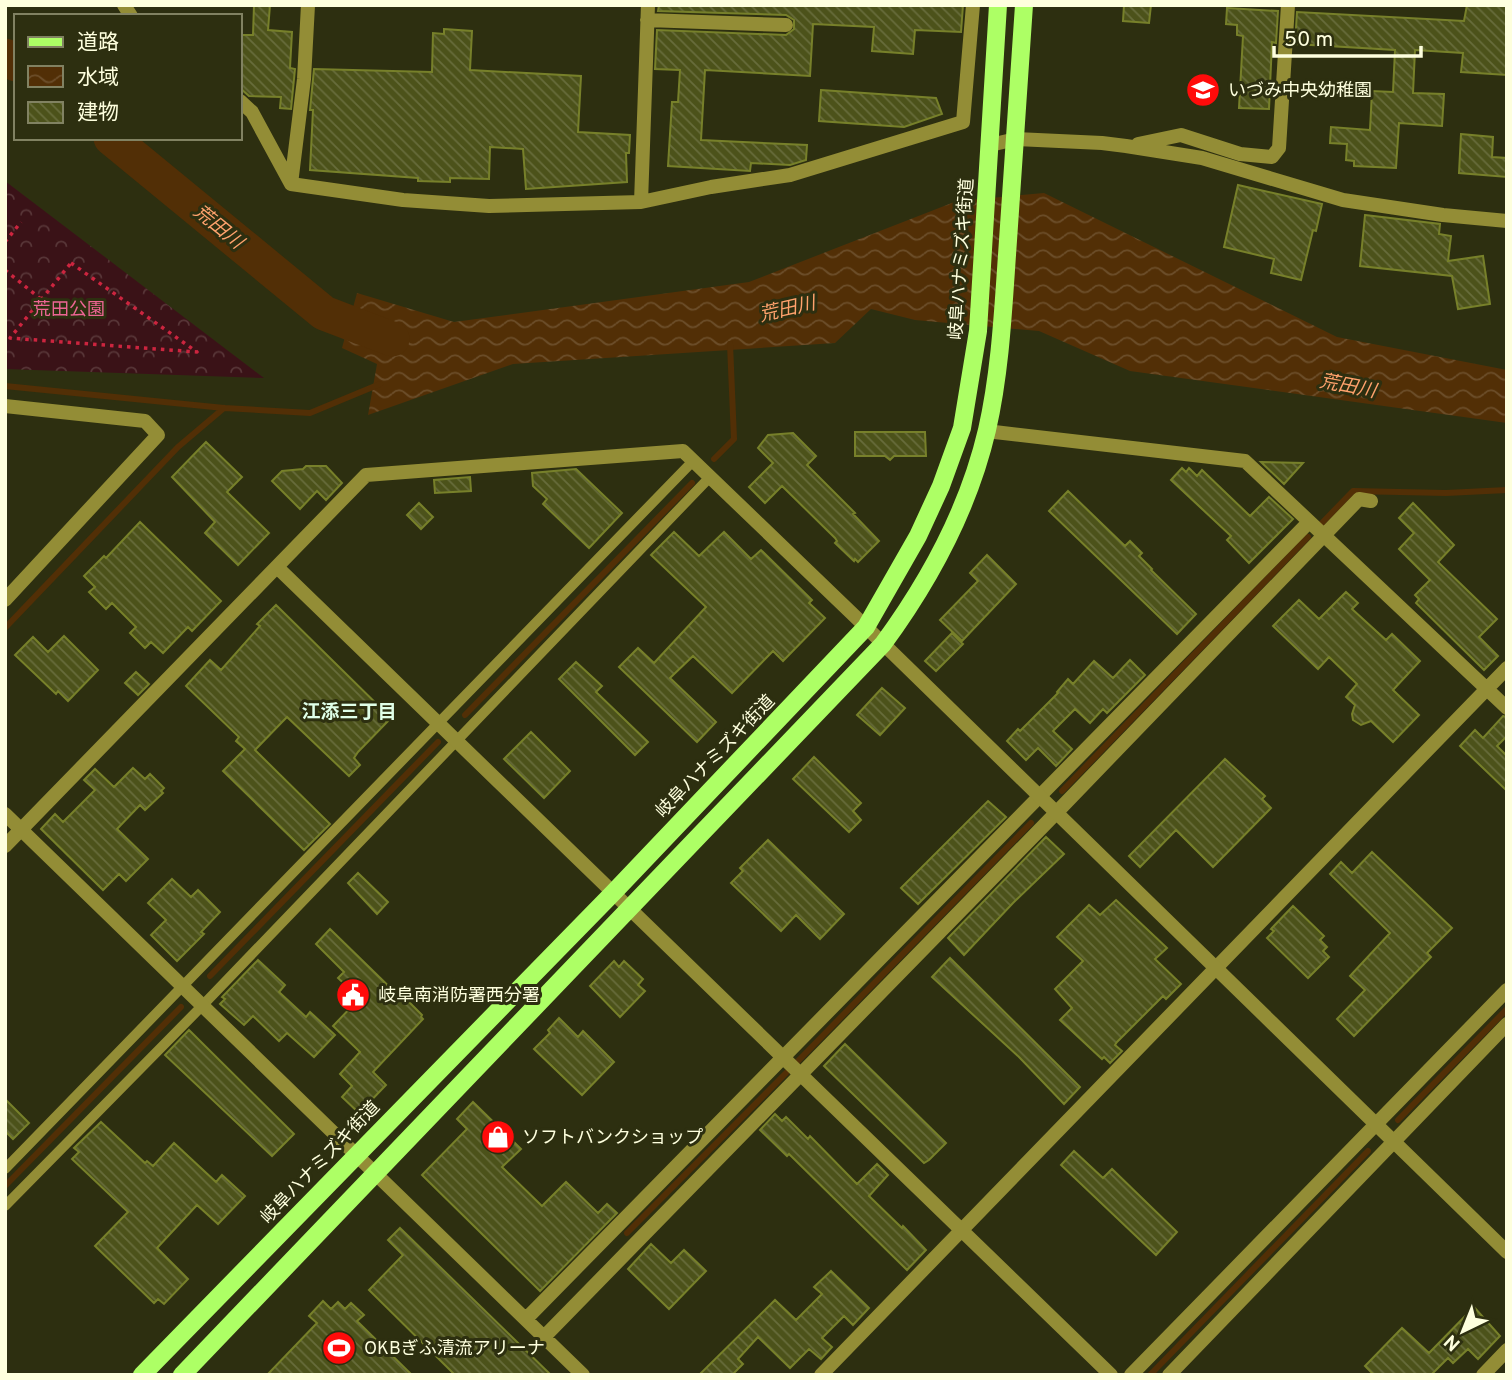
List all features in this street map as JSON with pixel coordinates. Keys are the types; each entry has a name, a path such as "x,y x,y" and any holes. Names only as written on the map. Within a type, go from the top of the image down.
{"main road":[{"name":"岐阜ハナミズキ街道","path":"142,1375 613,893 866,627 911,548 941,486 962,428 978,331 998,5"},
{"path":"182,1375 883,644 932,568 954,525 975,469 992,404 1001,339 1024,5"}],"street":[{"path":"292,184 304,79 308,5"},
{"path":"292,184 403,200 489,206 640,202 711,187 790,175 962,122 973,5"},
{"path":"1126,146 1181,135 1240,153 1272,158 1279,148 1289,5"},
{"path":"640,202 648,12 786,25"},
{"path":"242,103 252,111 292,184"},
{"path":"990,145 1016,139 1126,146 1202,158 1343,200 1443,215 1507,221"},
{"path":"5,406 145,421 158,435 5,600"},
{"path":"986,431 1245,461 1507,708"},
{"path":"5,845 366,475 683,451 1507,1252"},
{"path":"544,1336 1359,499 1371,501"},
{"path":"526,1320 1309,522"},
{"path":"278,568 1111,1375"},
{"path":"821,1375 1507,668"},
{"path":"5,814 583,1375"},
{"path":"1132,1375 1507,990"},
{"path":"1169,1375 1507,1024"},
{"path":"1483,1375 1507,1350"}],"lane":[{"path":"5,1169 694,460"},
{"path":"5,1206 202,1006 710,477"}],"path":[{"path":"5,242 21,222"},
{"path":"71,263 197,352 10,338 42,300 71,263"},
{"path":"5,270 42,300"}],"green space":[{"name":"荒田公園","path":"5,181 264,378 5,369"}],"water":[{"path":"1044,193 1337,337 1507,370 1507,423 1130,371 1039,331 915,320 871,309 835,343 513,364 368,415 377,364 342,348 357,293 454,322 749,282 957,201"}],"building":[{"path":"254,5 270,5 268,30 292,32 290,68 295,69 291,109 280,108 281,97 249,96 242,90 242,35 253,35"},
{"path":"659,5 963,5 961,32 915,30 913,54 872,51 874,27 813,24 810,76 705,70 701,140 807,145 806,160 790,165 751,163 750,171 668,166 672,102 678,102 680,70 655,69 657,30 786,35 794,29 794,20 786,15 658,11"},
{"path":"1124,5 1151,5 1149,23 1123,21"},
{"path":"1467,5 1507,5 1507,75 1461,72 1463,53 1415,50 1413,93 1444,94 1442,126 1399,123 1396,168 1354,166 1354,161 1346,160 1347,144 1330,143 1331,127 1370,130 1372,91 1393,92 1395,50 1295,44 1297,12 1464,21"},
{"path":"1227,8 1278,11 1276,43 1272,42 1269,109 1239,108 1243,36 1237,35 1237,25 1226,24"},
{"path":"444,29 472,31 470,70 581,76 578,132 630,135 629,153 626,153 627,182 526,189 523,149 490,147 489,179 418,181 418,178 310,170 313,110 310,110 314,69 432,72 433,33 444,34"},
{"path":"821,90 936,98 942,114 904,127 819,121"},
{"path":"1461,134 1493,137 1492,157 1507,158 1507,177 1459,173"},
{"path":"1238,185 1322,204 1301,280 1271,273 1274,259 1224,247"},
{"path":"1365,215 1440,224 1439,234 1451,236 1448,261 1483,256 1490,304 1458,309 1452,276 1360,266"},
{"path":"855,432 925,432 926,456 894,456 890,460 885,456 855,456"},
{"path":"793,433 816,456 807,465 879,541 858,562 835,543 835,538 782,486 765,503 749,487 773,463 758,448 768,435"},
{"path":"206,442 242,477 227,492 269,533 238,565 205,533 215,522 172,477"},
{"path":"1261,462 1303,463 1284,484"},
{"path":"306,466 326,466 342,483 326,500 317,491 300,509 272,481 282,471 303,469"},
{"path":"1182,468 1186,472 1189,468 1197,476 1202,470 1250,516 1269,497 1293,519 1249,563 1227,540 1231,536 1171,480"},
{"path":"576,469 622,513 589,548 543,504 547,499 533,486 532,473"},
{"path":"470,477 471,491 435,493 434,480"},
{"path":"1068,491 1125,546 1130,541 1142,553 1139,556 1151,570 1196,614 1177,634 1049,511"},
{"path":"419,503 433,517 421,529 407,515"},
{"path":"1413,503 1454,545 1438,562 1497,619 1479,637 1498,656 1484,670 1416,603 1419,599 1415,595 1430,580 1399,549 1414,533 1399,518"},
{"path":"140,522 221,601 192,631 188,627 163,653 151,642 145,648 130,633 136,627 112,603 106,609 89,592 95,587 84,576 104,556 106,558"},
{"path":"674,532 699,556 724,532 751,559 761,550 812,600 809,603 825,618 783,661 773,651 732,693 693,656 670,678 716,722 697,742 619,667 638,648 654,663 706,607 651,555"},
{"path":"987,555 1016,584 962,641 940,620 978,581 970,573"},
{"path":"1346,592 1358,603 1352,609 1386,640 1392,634 1420,661 1393,690 1419,715 1393,742 1371,721 1361,725 1353,720 1355,705 1346,697 1357,684 1329,657 1318,669 1273,626 1299,600 1319,619"},
{"path":"276,605 391,718 358,752 354,758 360,765 349,776 287,717 255,750 330,824 304,850 223,771 245,749 236,741 239,737 186,686 210,660 221,670 260,626 257,624"},
{"path":"952,633 963,644 936,671 925,661"},
{"path":"64,636 98,670 68,701 58,691 56,694 15,655 33,637 48,652"},
{"path":"1130,660 1145,675 1107,713 1103,709 1090,723 1075,709 1053,731 1072,749 1056,766 1038,748 1026,760 1007,741 1058,693 1068,679 1073,684 1094,661 1113,678"},
{"path":"576,662 602,686 596,692 648,742 635,755 559,679"},
{"path":"136,672 149,684 138,695 125,683"},
{"path":"882,688 905,708 880,735 857,715"},
{"path":"1503,716 1507,717 1507,736 1497,746 1507,756 1507,791 1460,746 1475,730 1483,738"},
{"path":"531,732 570,771 544,798 504,759"},
{"path":"814,757 861,803 853,811 861,820 849,832 793,779"},
{"path":"1225,759 1265,796 1262,799 1271,808 1213,867 1176,830 1140,867 1129,856"},
{"path":"133,768 145,779 150,774 164,788 161,791 163,793 145,810 140,805 117,829 148,859 126,881 119,874 103,890 41,829 55,814 63,822 95,790 84,780 95,769 114,787"},
{"path":"988,801 1006,817 918,904 901,888"},
{"path":"1046,837 1064,854 964,955 948,938"},
{"path":"768,840 844,914 820,939 796,915 781,931 731,883 743,871 740,868"},
{"path":"1372,852 1452,928 1427,953 1431,957 1354,1036 1337,1019 1365,990 1350,976 1390,933 1330,874 1341,862 1352,873"},
{"path":"358,873 388,902 377,914 348,883"},
{"path":"172,879 191,897 198,890 220,912 201,932 204,934 177,961 151,935 166,920 148,903"},
{"path":"1116,900 1167,948 1155,959 1181,984 1166,999 1163,996 1117,1042 1115,1045 1122,1051 1110,1063 1104,1057 1102,1059 1060,1020 1072,1008 1055,989 1083,961 1057,937 1089,905 1100,915"},
{"path":"1293,906 1324,936 1320,940 1327,947 1323,951 1329,957 1308,978 1267,938 1274,931 1271,929"},
{"name":"岐阜南消防署西分署","path":"330,929 407,1004 409,1002 423,1019 373,1072 386,1085 359,1113 342,1097 352,1086 340,1074 360,1052 333,1026 357,1001 347,992 350,989 338,978 344,972 316,944"},
{"path":"950,958 1080,1087 1064,1104 1019,1057 932,977"},
{"path":"258,960 285,985 279,992 306,1017 310,1012 335,1035 314,1057 287,1033 279,1041 253,1016 244,1025 220,1004 225,999 222,997"},
{"path":"614,961 619,967 624,961 643,979 638,985 645,991 620,1017 590,986"},
{"path":"559,1018 578,1037 583,1031 614,1062 582,1095 534,1049 550,1033 548,1030"},
{"path":"189,1030 294,1134 272,1156 165,1055"},
{"path":"845,1044 946,1143 929,1160 924,1163 824,1066"},
{"path":"5,1099 29,1123 13,1139 5,1131"},
{"path":"473,1102 521,1149 502,1167 542,1206 566,1182 598,1213 607,1204 617,1213 540,1291 422,1175 467,1129 457,1119"},
{"path":"775,1114 782,1121 786,1117 808,1139 810,1136 857,1184 877,1164 888,1175 869,1196 926,1250 907,1270 789,1154 787,1156 760,1130"},
{"path":"101,1122 145,1163 147,1161 153,1166 174,1143 216,1182 222,1175 245,1196 218,1224 197,1205 157,1248 188,1279 164,1304 158,1299 154,1303 95,1246 128,1212 72,1159 79,1152 74,1148"},
{"path":"1074,1151 1103,1178 1112,1169 1177,1232 1156,1255 1061,1165"},
{"path":"400,1228 551,1375 455,1375 369,1290 403,1255 388,1240"},
{"path":"651,1244 671,1263 684,1250 706,1271 669,1309 628,1269"},
{"path":"831,1271 869,1308 853,1325 844,1316 822,1338 832,1347 821,1359 809,1349 790,1368 758,1337 738,1359 743,1364 732,1375 699,1375 775,1300 796,1320 822,1294 814,1287"},
{"name":"OKBぎふ清流アリーナ","path":"323,1301 331,1309 338,1302 345,1309 351,1303 364,1315 357,1321 412,1375 267,1375 317,1323 309,1316"},
{"path":"1474,1307 1500,1336 1478,1359 1468,1349 1453,1363 1448,1358 1431,1375 1374,1375 1365,1366 1402,1328 1429,1353"}],"waterway":[{"name":"荒田川","path":"5,56 14,63"},
{"name":"荒田川","path":"113,140 324,313 392,339"},
{"path":"714,459 734,439 730,344"},
{"path":"5,386 224,408 310,413 380,384"},
{"path":"5,628 178,447 224,408"},
{"path":"465,715 692,483"},
{"path":"1322,523 1353,491 1446,493 1507,490"},
{"path":"1062,791 1308,537"},
{"path":"210,976 438,742"},
{"path":"797,1062 1031,823"},
{"path":"5,1186 181,1007"},
{"path":"1398,1120 1507,1009"},
{"path":"627,1233 786,1073"},
{"path":"1150,1375 1368,1151"}],"place":[{"name":"いづみ中央幼稚園","path":"1203,90"},
{"name":"岐阜南消防署西分署","path":"353,995"},
{"name":"ソフトバンクショップ","path":"498,1137"},
{"name":"OKBぎふ清流アリーナ","path":"339,1348"}],"district":[{"name":"江添三丁目","path":"349,711"}]}
